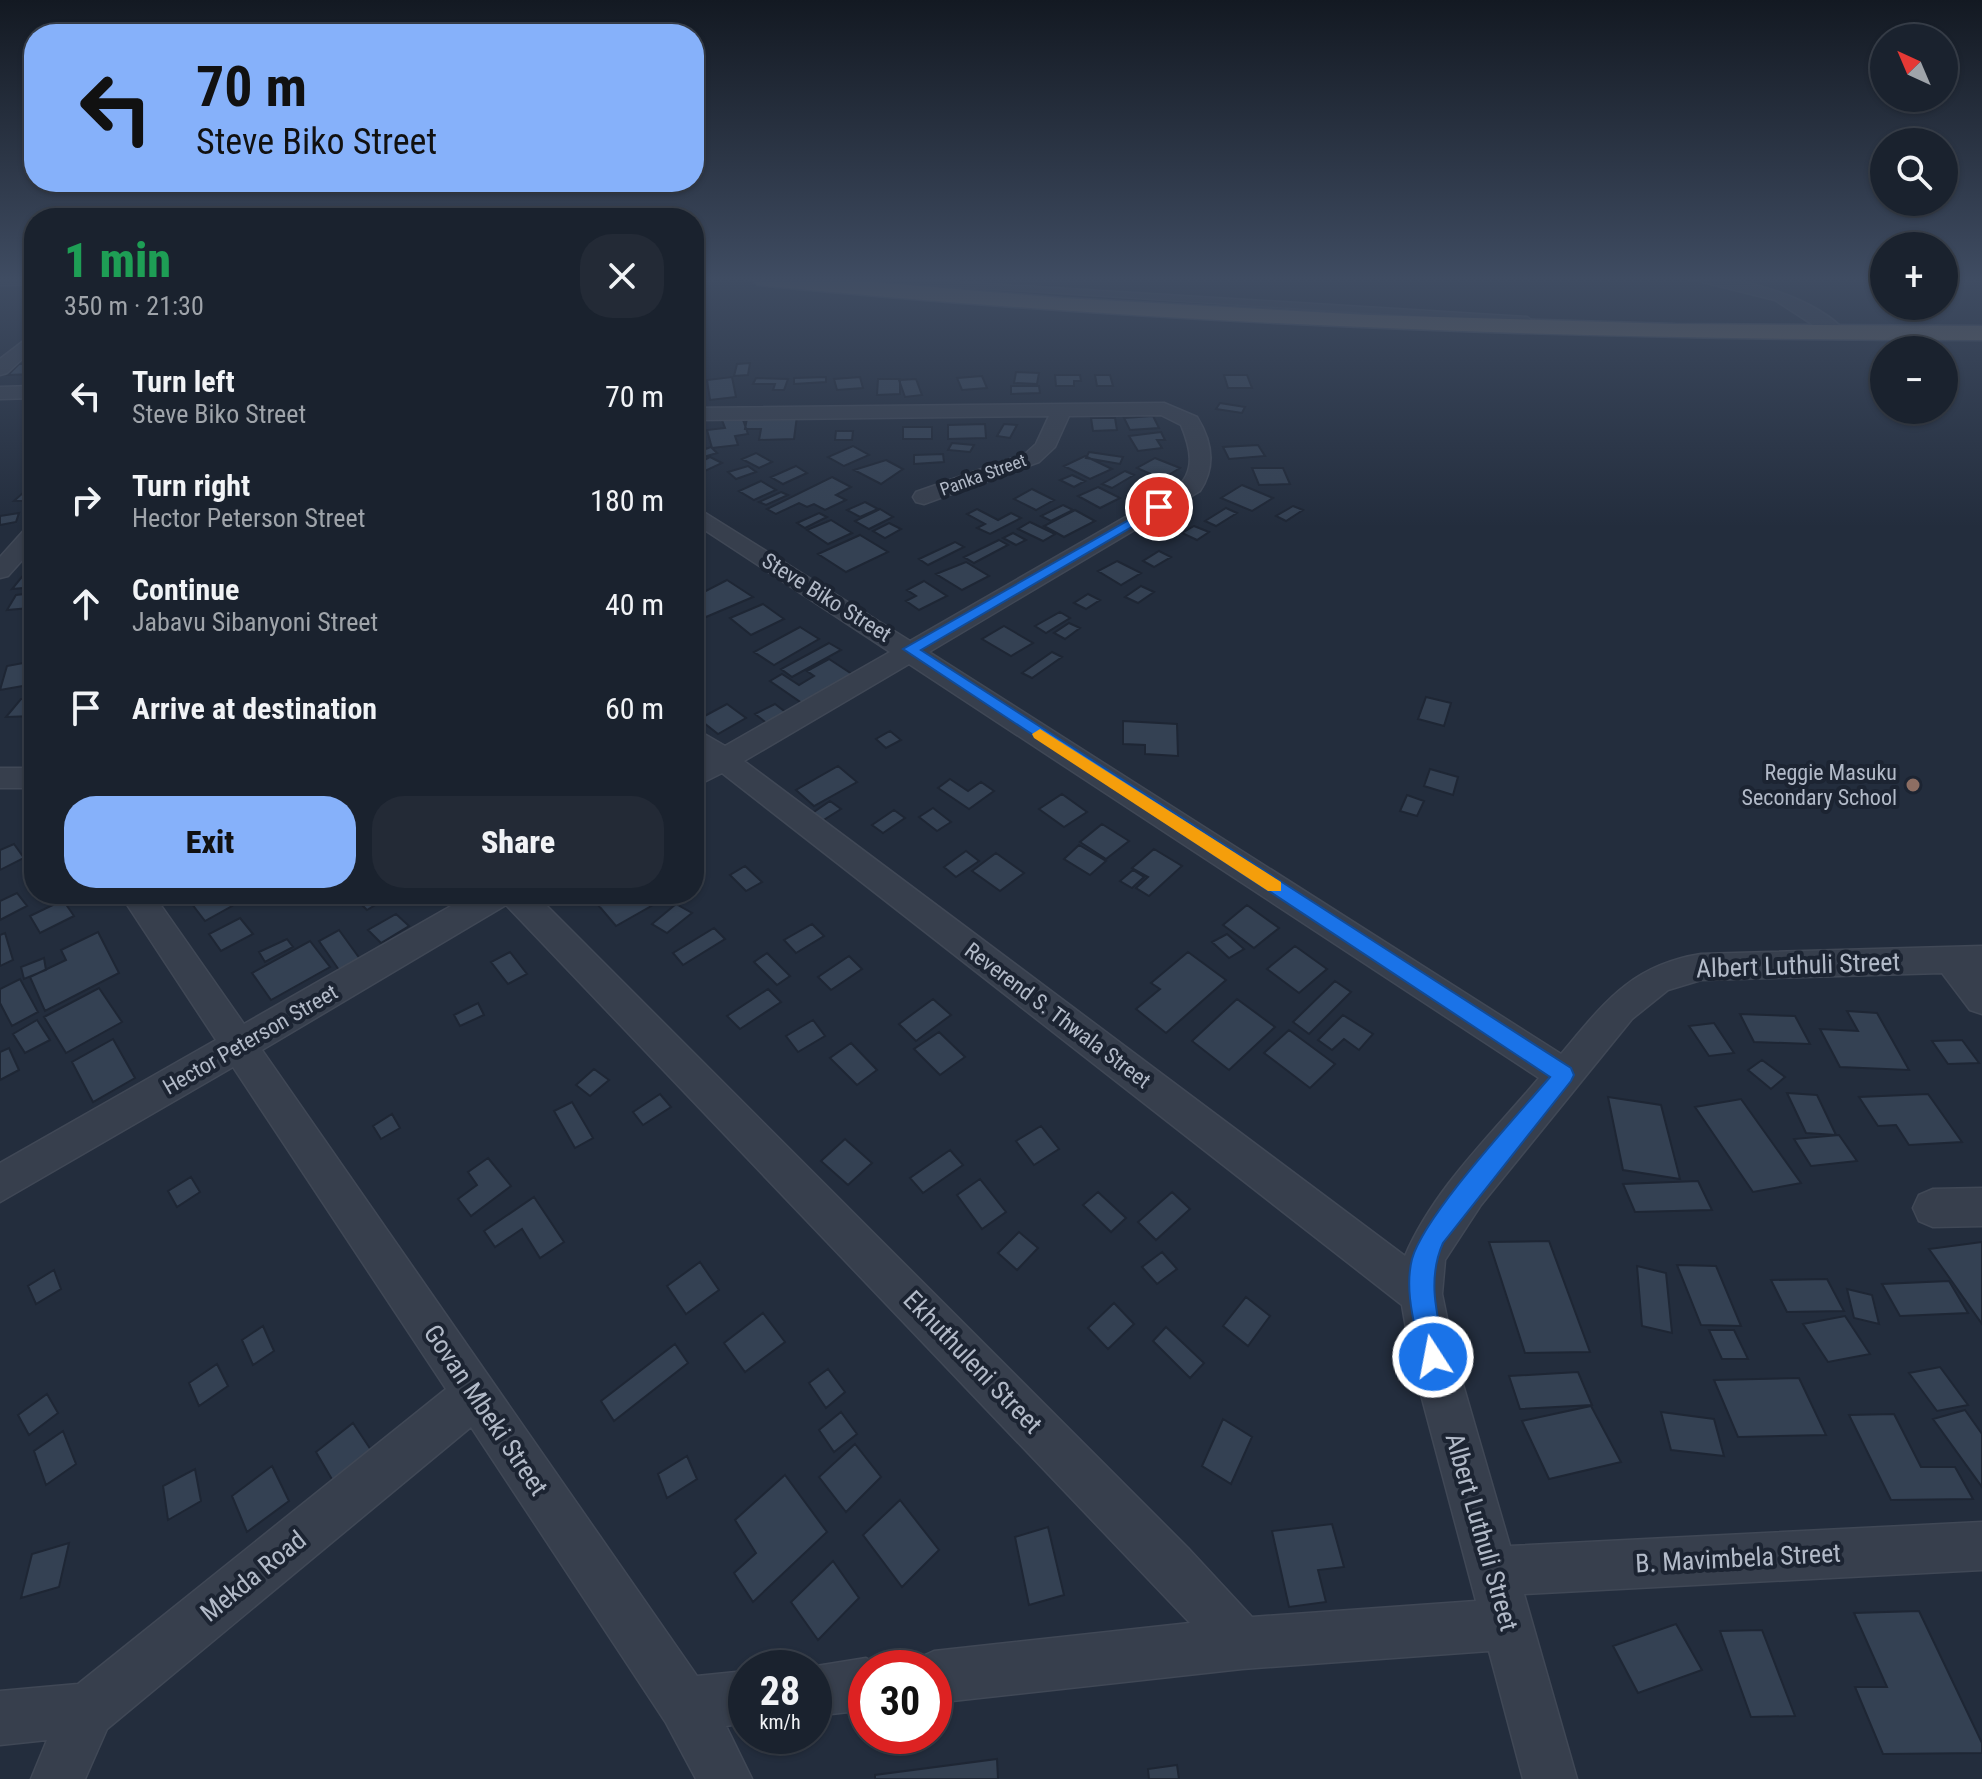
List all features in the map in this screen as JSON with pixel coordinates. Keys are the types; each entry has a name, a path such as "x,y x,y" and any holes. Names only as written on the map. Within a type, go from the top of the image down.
{"street":[{"path":"0,393 24,392"},
{"path":"0,413 24,396"},
{"path":"704,414 1164,409 1185,416 1192,426 1202,466 1201,477 1184,493 709,768"},
{"name":"Panka Street","path":"924,497 1032,458 1045,447 1062,410"},
{"name":"Steve Biko Street","path":"704,519 910,649 1564,1075"},
{"path":"0,571 24,546"},
{"name":"Reverend S. Thwala Street","path":"709,768 1421,1294"},
{"name":"Govan Mbeki Street","path":"143,904 685,1704 725,1779"},
{"name":"Hector Peterson Street","path":"0,1184 481,904"},
{"name":"Ekhuthuleni Street","path":"525,904 1160,1553 1242,1643"},
{"path":"1966,959 1982,1000"},
{"name":"Albert Luthuli Street","path":"1550,1779 1433,1357 1421,1294 1424,1260 1435,1236 1564,1075 1643,986 1675,970 1966,959"},
{"path":"1933,1208 1982,1207"},
{"name":"Mekda Road","path":"58,1779 88,1710 476,1394"},
{"name":"B. Mavimbela Street","path":"1494,1571 1982,1546"},
{"path":"952,1675 1242,1643 1508,1624"},
{"path":"685,1704 728,1699"},
{"path":"0,1718 88,1710"}],"building":[{"path":"750,363 748,375 734,376 737,364"},
{"path":"19,364 24,364 24,374 8,375"},
{"path":"1016,372 1039,373 1037,384 1014,383"},
{"path":"1055,375 1080,375 1081,381 1074,381 1074,386 1056,386"},
{"path":"1095,375 1110,375 1113,386 1097,386"},
{"path":"1224,375 1247,375 1252,388 1228,388"},
{"path":"982,376 987,388 962,390 957,378"},
{"path":"732,377 736,397 710,400 707,380"},
{"path":"826,377 826,382 794,384 794,378"},
{"path":"860,377 863,388 837,390 834,379"},
{"path":"756,378 788,379 784,390 773,390 775,384 753,384"},
{"path":"878,379 900,379 900,394 877,395"},
{"path":"916,379 922,395 905,397 899,380"},
{"path":"1011,386 1039,386 1040,393 1011,394"},
{"path":"1220,403 1245,407 1242,413 1216,409"},
{"path":"797,416 794,439 759,440 761,429 745,429 747,418"},
{"path":"1153,416 1159,428 1130,430 1124,418"},
{"path":"742,417 748,434 735,436 738,445 712,448 707,430 725,428 722,420"},
{"path":"1091,418 1115,418 1117,430 1093,431"},
{"path":"985,424 986,438 948,439 948,425"},
{"path":"1004,424 1017,425 1010,438 997,436"},
{"path":"903,427 932,427 932,439 903,439"},
{"path":"836,431 853,431 852,440 835,440"},
{"path":"1161,432 1165,440 1157,440 1162,448 1138,451 1129,436"},
{"path":"952,443 974,445 970,452 948,450"},
{"path":"1258,445 1265,456 1229,459 1223,447"},
{"path":"853,446 869,455 844,466 828,457"},
{"path":"711,447 717,453 704,457 704,449"},
{"path":"1089,452 1123,457 1120,464 1086,458"},
{"path":"756,453 772,462 759,468 742,459"},
{"path":"943,454 944,462 914,464 914,455"},
{"path":"1085,456 1112,469 1090,479 1064,466"},
{"path":"710,457 722,463 705,471 704,460"},
{"path":"1155,458 1180,468 1162,479 1137,468"},
{"path":"886,460 903,469 881,484 854,470"},
{"path":"748,466 756,472 736,479 728,472"},
{"path":"796,466 807,473 783,484 771,477"},
{"path":"1252,468 1283,468 1290,484 1259,485"},
{"path":"1125,471 1134,475 1112,488 1102,484"},
{"path":"1072,475 1085,481 1074,487 1060,480"},
{"path":"832,477 851,487 836,495 846,500 825,510 814,504 807,507 799,503 776,514 767,509"},
{"path":"761,481 776,490 754,500 739,491"},
{"path":"1242,485 1273,498 1252,511 1221,498"},
{"path":"1098,487 1120,498 1100,508 1078,496"},
{"path":"1032,489 1054,500 1036,510 1014,499"},
{"path":"24,492 24,501 14,501"},
{"path":"781,492 788,495 766,505 759,502"},
{"path":"865,502 878,509 860,517 847,510"},
{"path":"1063,505 1073,510 1051,521 1041,516"},
{"path":"1293,506 1303,510 1286,521 1276,516"},
{"path":"1226,508 1237,513 1216,526 1205,521"},
{"path":"880,509 893,517 869,529 855,521"},
{"path":"977,509 998,520 1011,513 1021,518 990,534 977,528 985,524 967,514"},
{"path":"1075,510 1095,521 1064,537 1044,526"},
{"path":"19,513 16,522 0,525 0,516"},
{"path":"819,513 827,517 805,528 797,523"},
{"path":"831,520 852,533 828,544 807,530"},
{"path":"1030,522 1055,534 1043,541 1018,529"},
{"path":"889,523 901,529 885,538 873,531"},
{"path":"1194,526 1209,532 1197,540 1182,533"},
{"path":"1013,533 1026,540 1016,545 1003,538"},
{"path":"860,535 888,552 846,572 818,554"},
{"path":"999,540 1008,545 974,563 964,557"},
{"path":"955,542 964,547 928,565 919,559"},
{"path":"1159,551 1171,557 1154,567 1143,561"},
{"path":"1117,561 1141,573 1121,585 1098,571"},
{"path":"966,562 989,576 962,590 936,574"},
{"path":"24,574 24,588 12,589"},
{"path":"727,580 753,597 706,617 704,592"},
{"path":"924,581 947,596 919,610 906,601 916,596 907,590"},
{"path":"1141,586 1154,592 1138,603 1125,597"},
{"path":"24,594 24,609 7,610 16,595"},
{"path":"1088,594 1100,600 1086,609 1074,603"},
{"path":"763,604 784,619 751,635 730,618"},
{"path":"1060,612 1070,618 1046,633 1035,626"},
{"path":"1069,623 1080,628 1065,639 1054,633"},
{"path":"1004,626 1033,643 1011,656 982,639"},
{"path":"800,627 819,639 774,665 754,652"},
{"path":"829,643 841,650 792,677 781,669"},
{"path":"1052,652 1062,657 1032,678 1022,673"},
{"path":"829,659 861,680 812,710 770,681 782,674 799,685 814,676 807,671"},
{"path":"24,663 24,686 0,690 7,666"},
{"path":"1426,697 1451,703 1444,726 1418,719"},
{"path":"21,699 24,699 24,716 6,717"},
{"path":"727,704 746,718 718,734 704,723 704,716"},
{"path":"775,704 788,714 769,725 755,714"},
{"path":"1123,721 1177,724 1178,756 1145,754 1145,745 1123,744"},
{"path":"890,731 901,740 886,748 876,739"},
{"path":"838,766 857,782 814,806 796,790"},
{"path":"1430,769 1458,777 1453,795 1424,786"},
{"path":"950,779 968,791 981,782 994,791 969,809 938,788"},
{"path":"1062,794 1087,812 1064,827 1039,809"},
{"path":"1407,795 1424,801 1417,816 1400,811"},
{"path":"830,801 841,809 822,821 811,814"},
{"path":"933,808 951,822 937,831 919,817"},
{"path":"894,810 905,818 883,833 872,825"},
{"path":"1102,824 1129,841 1106,859 1080,842"},
{"path":"14,844 24,858 0,870 0,850"},
{"path":"1079,845 1106,861 1090,875 1064,859"},
{"path":"1154,849 1182,866 1149,896 1136,888 1148,877 1132,868"},
{"path":"966,851 979,861 956,877 944,867"},
{"path":"996,853 1024,873 1000,891 972,871"},
{"path":"745,866 762,882 746,891 730,875"},
{"path":"1133,870 1144,877 1132,888 1120,881"},
{"path":"17,893 27,906 0,920 0,901"},
{"path":"55,904 66,904 74,916 40,933 30,916"},
{"path":"192,904 236,904 205,921"},
{"path":"361,904 377,904 367,910"},
{"path":"603,904 655,904 616,926 599,906"},
{"path":"676,904 692,913 667,933 652,924"},
{"path":"1247,905 1279,928 1254,948 1223,925"},
{"path":"396,914 409,926 381,943 368,930"},
{"path":"240,918 253,934 221,951 209,934"},
{"path":"812,924 824,936 796,953 784,940"},
{"path":"714,928 725,939 683,965 673,953"},
{"path":"339,930 360,959 339,970 319,941"},
{"path":"98,932 119,973 45,1011 30,977 66,960 61,950"},
{"path":"5,933 13,960 0,966 0,935"},
{"path":"1227,934 1244,949 1229,958 1212,942"},
{"path":"287,939 293,947 265,962 259,952"},
{"path":"310,941 330,967 271,1000 252,973"},
{"path":"1295,946 1327,969 1299,993 1267,969"},
{"path":"510,952 527,974 508,984 491,962"},
{"path":"1188,952 1226,980 1166,1033 1136,1009 1160,989 1151,983"},
{"path":"767,953 790,976 777,985 754,962"},
{"path":"849,956 862,969 831,990 818,977"},
{"path":"44,958 46,970 24,979 21,967"},
{"path":"20,979 38,1012 12,1026 0,1003 0,989"},
{"path":"1335,981 1351,992 1309,1034 1293,1022"},
{"path":"99,988 122,1022 66,1053 44,1017"},
{"path":"768,989 781,1002 740,1029 727,1016"},
{"path":"933,999 951,1015 916,1041 899,1024"},
{"path":"1237,999 1275,1027 1229,1070 1192,1041"},
{"path":"478,1003 484,1015 460,1026 454,1015"},
{"path":"1847,1011 1877,1013 1909,1070 1840,1067 1820,1029 1858,1031"},
{"path":"1740,1014 1795,1016 1810,1044 1754,1042"},
{"path":"1343,1015 1373,1034 1359,1050 1344,1039 1332,1050 1318,1040"},
{"path":"37,1020 50,1040 25,1053 13,1034"},
{"path":"813,1020 825,1036 798,1052 786,1036"},
{"path":"1714,1023 1734,1053 1709,1056 1689,1026"},
{"path":"1289,1030 1335,1064 1310,1088 1264,1053"},
{"path":"939,1032 965,1057 940,1075 914,1049"},
{"path":"113,1039 135,1078 93,1102 72,1062"},
{"path":"1962,1040 1979,1063 1948,1064 1932,1041"},
{"path":"851,1043 877,1070 857,1085 830,1058"},
{"path":"9,1048 19,1070 0,1080 0,1052"},
{"path":"1762,1060 1785,1077 1771,1089 1748,1070"},
{"path":"594,1069 609,1080 590,1096 576,1085"},
{"path":"1787,1093 1817,1095 1836,1135 1806,1133"},
{"path":"660,1094 671,1107 643,1125 633,1112"},
{"path":"1928,1094 1962,1142 1909,1145 1896,1125 1878,1126 1859,1097"},
{"path":"1608,1097 1661,1105 1680,1179 1623,1170"},
{"path":"1741,1099 1801,1183 1753,1192 1695,1107"},
{"path":"572,1102 593,1138 575,1148 554,1111"},
{"path":"392,1114 400,1128 381,1139 373,1126"},
{"path":"1041,1126 1059,1149 1034,1165 1016,1141"},
{"path":"1839,1135 1857,1161 1811,1166 1794,1139"},
{"path":"845,1139 872,1163 848,1185 821,1161"},
{"path":"950,1150 963,1165 923,1193 910,1178"},
{"path":"488,1158 511,1186 471,1216 458,1199 477,1185 468,1172"},
{"path":"191,1177 200,1192 177,1207 168,1191"},
{"path":"980,1179 1006,1212 982,1229 957,1195"},
{"path":"1698,1181 1712,1210 1635,1212 1623,1184"},
{"path":"1098,1192 1126,1218 1111,1232 1083,1205"},
{"path":"1172,1192 1190,1209 1156,1240 1138,1222"},
{"path":"534,1197 564,1242 540,1258 522,1229 495,1247 484,1231"},
{"path":"1019,1232 1038,1248 1017,1270 998,1253"},
{"path":"1549,1241 1590,1352 1525,1353 1489,1242"},
{"path":"1982,1242 1982,1324 1929,1249"},
{"path":"1162,1252 1177,1269 1157,1284 1142,1267"},
{"path":"700,1262 719,1290 686,1314 667,1286"},
{"path":"1677,1265 1716,1266 1741,1326 1701,1325"},
{"path":"1637,1266 1666,1273 1672,1333 1642,1326"},
{"path":"54,1270 61,1289 36,1304 28,1286"},
{"path":"1827,1279 1844,1311 1787,1312 1771,1280"},
{"path":"1949,1281 1968,1313 1900,1316 1882,1284"},
{"path":"1847,1289 1872,1295 1879,1324 1854,1318"},
{"path":"1246,1297 1270,1316 1248,1346 1223,1326"},
{"path":"1114,1303 1134,1324 1108,1349 1088,1328"},
{"path":"763,1313 785,1342 745,1372 724,1343"},
{"path":"1845,1316 1870,1354 1828,1362 1803,1324"},
{"path":"263,1326 274,1351 253,1365 242,1340"},
{"path":"1166,1327 1204,1363 1190,1378 1153,1341"},
{"path":"1709,1330 1734,1330 1748,1359 1722,1359"},
{"path":"675,1344 688,1363 614,1421 601,1401"},
{"path":"217,1364 228,1386 199,1406 189,1383"},
{"path":"1940,1367 1968,1405 1937,1411 1909,1373"},
{"path":"828,1369 845,1392 826,1408 809,1383"},
{"path":"1578,1372 1592,1405 1520,1409 1509,1376"},
{"path":"1799,1378 1826,1435 1738,1437 1714,1380"},
{"path":"47,1394 58,1413 29,1435 18,1415"},
{"path":"1591,1406 1621,1462 1549,1479 1522,1421"},
{"path":"1965,1410 1982,1434 1982,1487 1933,1419"},
{"path":"841,1412 857,1434 834,1452 819,1430"},
{"path":"1661,1412 1714,1419 1724,1456 1671,1450"},
{"path":"1894,1414 1921,1467 1955,1467 1973,1499 1891,1500 1849,1415"},
{"path":"1223,1419 1252,1437 1231,1484 1202,1466"},
{"path":"353,1423 371,1450 333,1481 316,1452"},
{"path":"63,1431 76,1464 46,1485 34,1451"},
{"path":"855,1444 881,1477 846,1512 819,1477"},
{"path":"687,1456 697,1479 667,1498 658,1474"},
{"path":"272,1466 289,1501 247,1532 232,1496"},
{"path":"195,1469 201,1501 168,1520 163,1486"},
{"path":"785,1475 827,1532 753,1602 734,1573 756,1553 735,1520"},
{"path":"900,1500 939,1550 902,1587 863,1535"},
{"path":"1332,1524 1344,1567 1318,1570 1326,1602 1289,1607 1272,1531"},
{"path":"1048,1527 1064,1595 1029,1605 1015,1537"},
{"path":"69,1543 59,1587 21,1598 32,1554"},
{"path":"833,1561 859,1598 818,1640 791,1602"},
{"path":"1919,1611 1982,1743 1982,1753 1883,1754 1855,1687 1887,1687 1854,1613"},
{"path":"1676,1624 1702,1670 1638,1693 1613,1646"},
{"path":"1762,1630 1795,1716 1751,1717 1720,1631"},
{"path":"997,1759 998,1779 875,1779 875,1775"},
{"path":"1177,1765 1179,1779 1149,1779 1148,1769"}],"slow traffic":[{"path":"1040,734 1274,887"}],"place":[{"name":"Reggie Masuku Secondary School","path":"1913,785"}],"route":[{"path":"1159,507 910,649 1564,1075 1467,1192 1435,1236 1424,1260 1421,1294 1433,1357"}]}
